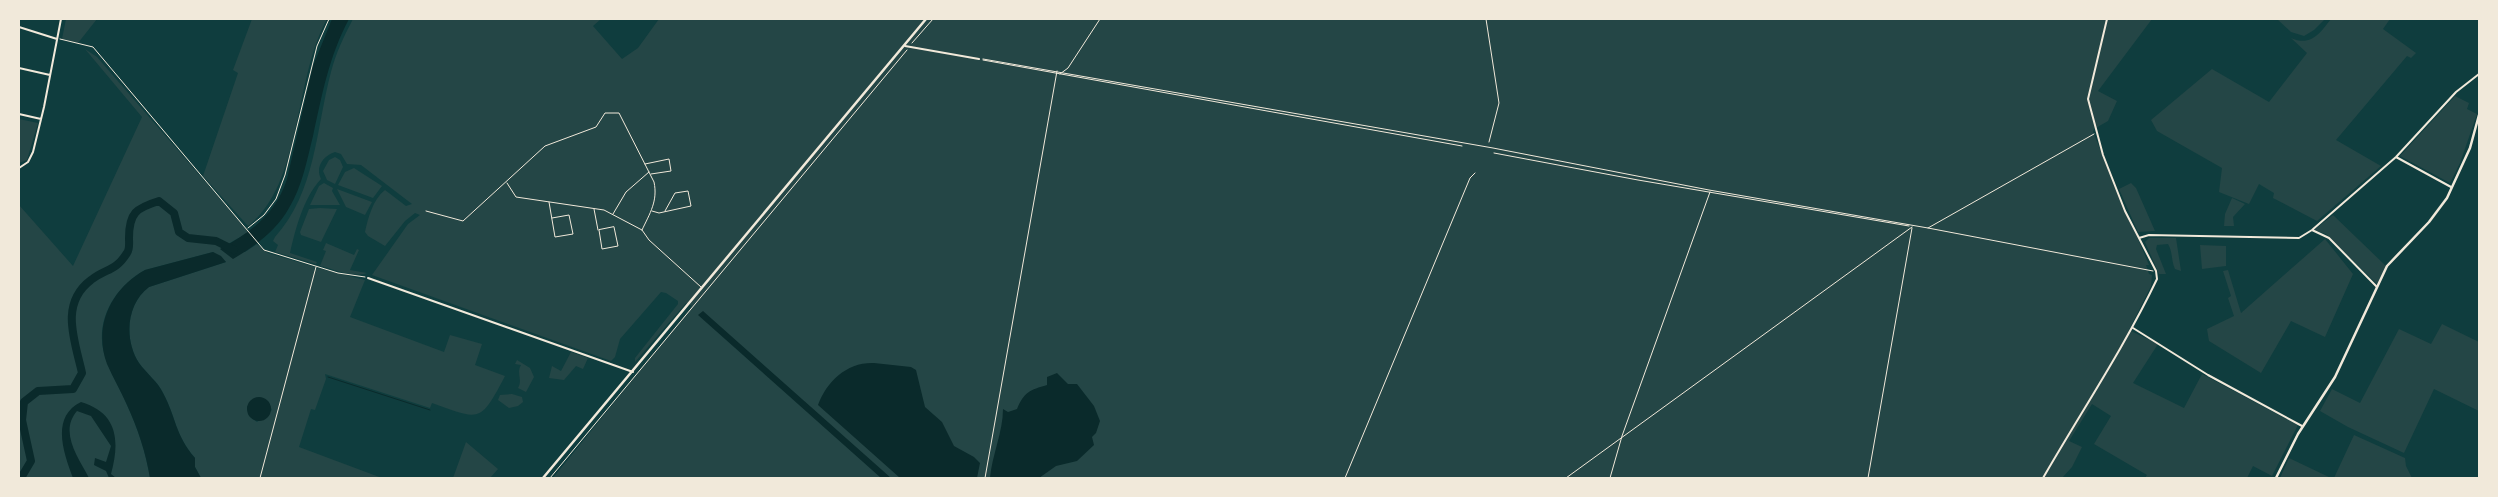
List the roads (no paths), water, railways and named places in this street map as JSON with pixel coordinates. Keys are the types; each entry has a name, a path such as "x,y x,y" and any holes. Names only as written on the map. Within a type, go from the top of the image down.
{"street":[{"path":"19,168 28,162 33,152 61,19"},
{"path":"543,478 926,19"},
{"path":"2043,478 2092,393 2133,328 2157,280 2156,271 2125,210 2097,133 2088,99 2107,19"},
{"path":"19,27 57,38"},
{"path":"903,45 979,59"},
{"path":"19,68 50,75"},
{"path":"2139,238 2149,235 2179,235 2292,239 2312,230 2396,157 2456,92 2479,74"},
{"path":"19,114 41,119"},
{"path":"2276,478 2302,427 2336,377 2387,266 2438,211 2453,188 2470,148 2479,116"},
{"path":"2396,157 2453,188"},
{"path":"2312,230 2329,238 2377,288"},
{"path":"368,278 632,372"},
{"path":"2133,328 2208,376 2302,427"}],"lane":[{"path":"426,211 463,221 545,146 596,127 604,113 619,113 650,173 656,193 652,210 642,230"},
{"path":"613,214 626,192 650,173 671,171 668,159 645,164"},
{"path":"506,182 516,197 594,208 613,214 642,230 649,240 702,289"},
{"path":"652,210 665,212 691,206 688,191 675,193 665,212"},
{"path":"549,202 555,237 573,234 569,215 552,218"},
{"path":"594,208 602,249 618,246 614,228 599,230"}],"waterway":[{"path":"325,19 330,22"},
{"path":"21,478 31,461 22,420 24,402 38,391 73,389 82,373 73,336 72,312 75,300 81,290 91,280 114,267 123,259 129,248 130,223 135,213 139,209 159,201 174,213 179,232 188,238 216,241 234,250"},
{"path":"328,377 430,410"}]}
